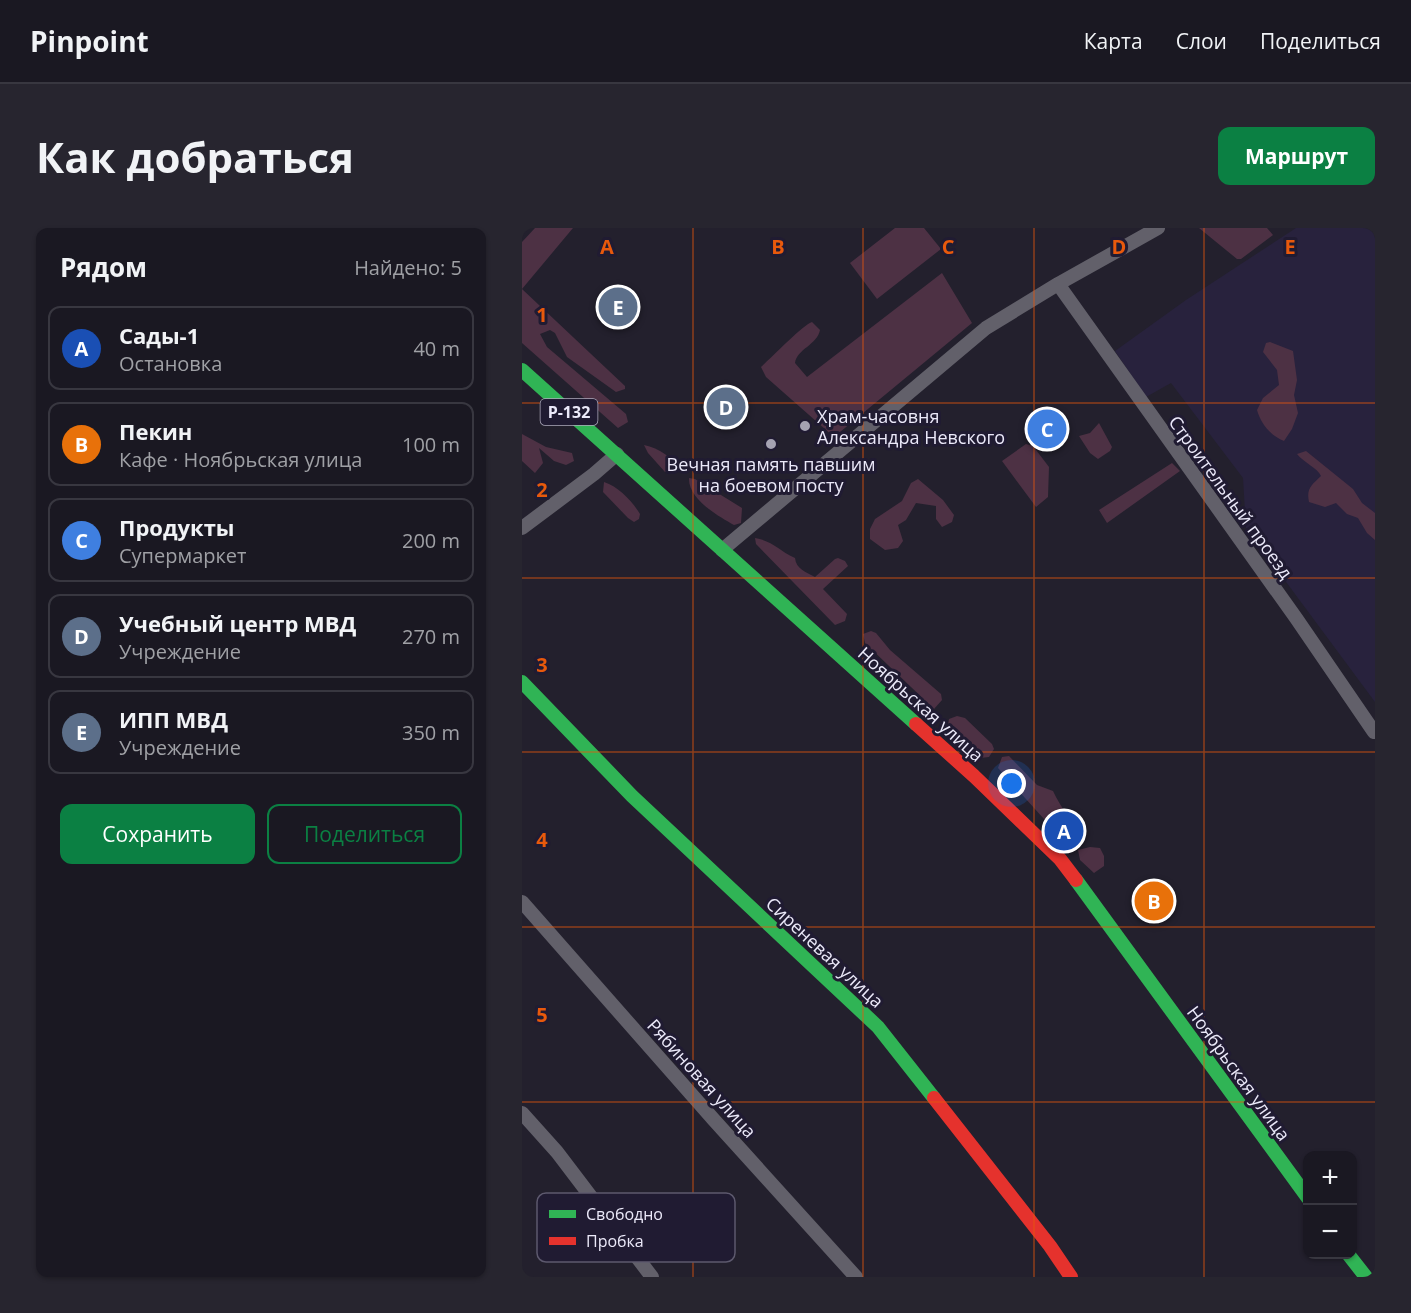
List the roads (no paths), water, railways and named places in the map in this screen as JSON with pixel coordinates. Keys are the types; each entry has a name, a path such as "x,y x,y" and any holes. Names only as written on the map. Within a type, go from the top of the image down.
{"main road":[{"name":"Ноябрьская улица","path":"522,370 974,776 1060,859 1303,1191"},
{"name":"Сиреневая улица","path":"524,687 632,796 878,1027 1043,1237 1071,1277"},
{"path":"1352,1259 1366,1277"}],"street":[{"path":"722,550 986,328 1058,284 1158,228"},
{"name":"Строительный проезд","path":"1058,284 1296,618 1374,732"},
{"path":"522,528 594,474 616,454"},
{"name":"Рябиновая улица","path":"522,902 856,1277"},
{"path":"522,1113 557,1152 588,1193"},
{"path":"641,1262 652,1277"}],"place":[{"name":"ИПП МВД","path":"618,307"},
{"name":"Учебный центр МВД","path":"726,407"},
{"name":"Храм-часовня Александра Невского","path":"805,426"},
{"name":"Продукты","path":"1047,429"},
{"name":"Вечная память павшим на боевом посту","path":"771,444"},
{"name":"Сады-1","path":"1064,831"},
{"name":"Пекин","path":"1154,901"}]}
